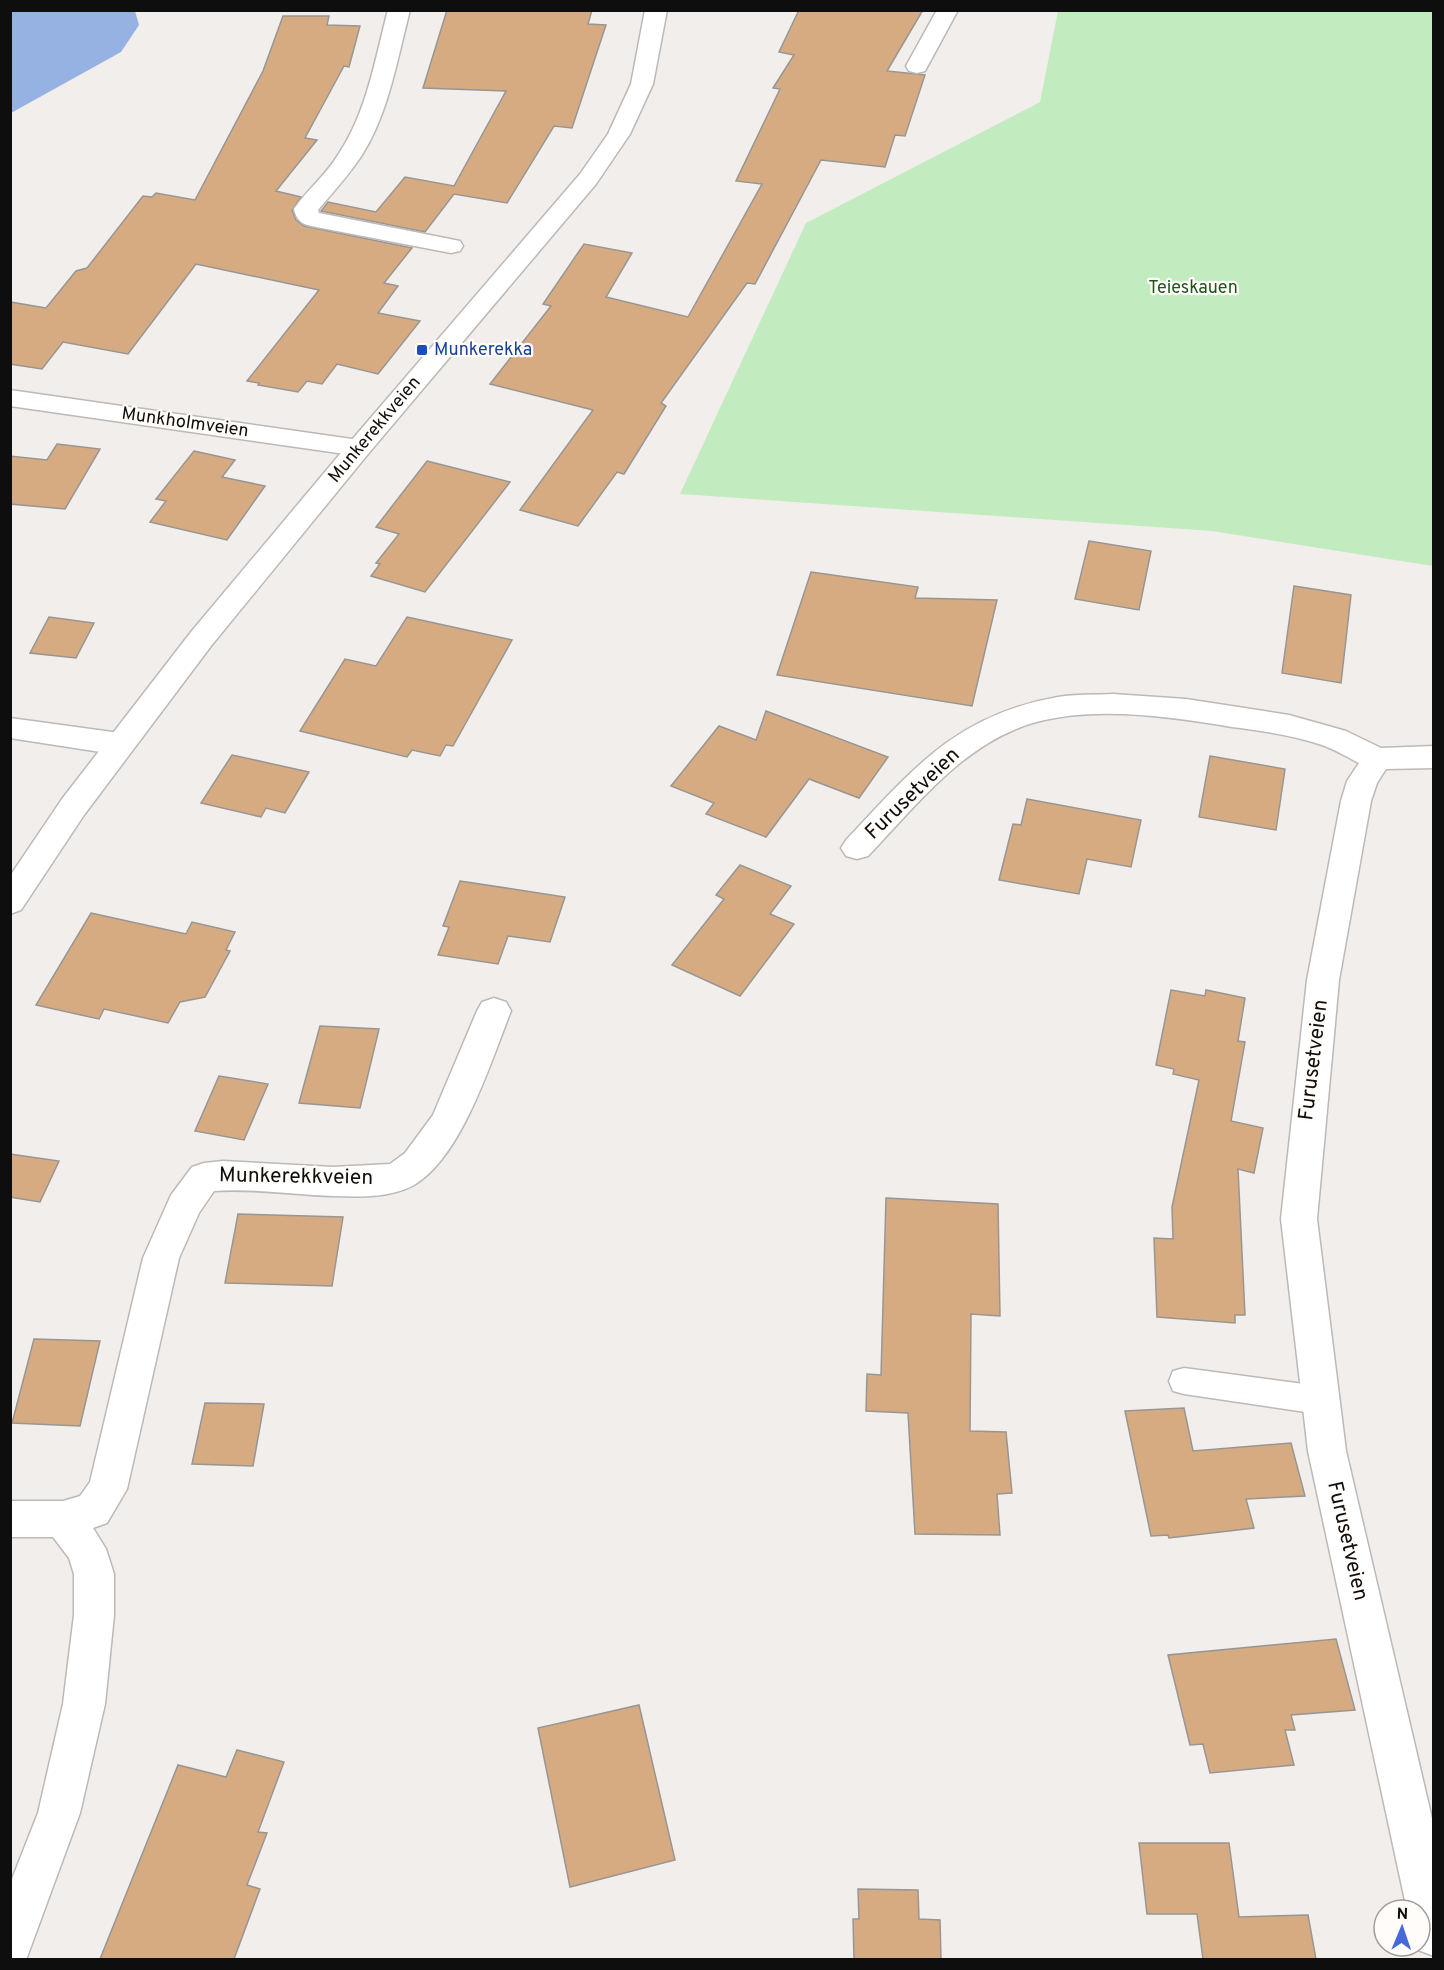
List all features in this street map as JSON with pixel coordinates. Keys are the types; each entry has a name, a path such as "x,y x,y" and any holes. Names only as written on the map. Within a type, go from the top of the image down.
{"street":[{"path":"399,10 365,129 355,148 306,208 307,215 311,219 451,246"},
{"name":"Munkerekkveien","path":"10,902 73,807 201,639 359,448 588,180 629,114 642,84 656,10"},
{"path":"917,66 948,10"},
{"name":"Munkholmveien","path":"10,398 359,448"},
{"name":"Furusetveien","path":"857,848 926,775 966,743 1006,721 1059,707 1113,704 1186,709 1289,725 1335,738 1377,759 1362,781 1356,801 1323,980 1299,1219 1319,1400 1327,1451 1407,1803 1434,1934"},
{"path":"10,728 120,744"},
{"path":"1377,759 1434,757"},
{"name":"Munkerekkveien","path":"10,1519 63,1519 93,1510 108,1489 161,1258 184,1205 204,1177 232,1174 352,1183 400,1176 424,1157 447,1125 494,1011"},
{"path":"10,1944 59,1813 84,1704 94,1615 94,1574 86,1550 63,1519"}],"lane":[{"path":"1184,1381 1319,1400"}],"green space":[{"name":"Teieskauen","path":"1058,11 1433,11 1433,566 1212,531 680,494 806,223 1040,102"}],"water":[{"path":"11,10 135,11 139,25 121,52 11,113"}],"building":[{"path":"447,10 592,10 588,24 606,25 572,128 554,126 507,203 454,194 425,232 321,211 328,202 376,212 405,177 454,186 506,91 423,88"},
{"path":"799,10 923,10 887,71 925,75 905,136 895,135 885,167 821,160 755,284 747,283 661,403 666,406 624,474 617,472 578,526 520,510 593,410 490,384 551,306 543,304 584,244 632,253 606,297 688,317 762,184 736,181 780,89 773,88 794,55 779,52"},
{"path":"283,16 329,16 327,25 360,26 349,67 344,66 305,138 317,140 276,191 301,197 292,210 296,220 304,226 412,248 384,283 398,286 378,313 420,321 378,374 337,364 322,384 307,381 298,392 258,385 259,383 247,381 319,290 196,264 128,354 63,342 42,369 10,364 10,302 46,308 76,271 87,268 143,196 152,197 156,193 195,200 263,71"},
{"path":"57,444 100,449 65,509 10,504 10,456 47,460"},
{"path":"194,451 235,460 222,477 265,486 227,540 150,522 166,501 156,499"},
{"path":"427,461 510,482 425,592 371,576 380,564 376,563 399,534 376,527"},
{"path":"1089,541 1151,551 1139,610 1075,599"},
{"path":"811,572 918,587 915,598 997,600 972,706 777,675"},
{"path":"1294,586 1351,595 1341,683 1282,673"},
{"path":"49,617 94,623 76,658 30,653"},
{"path":"407,617 512,640 453,746 446,745 440,756 412,750 407,757 300,731 345,659 376,666"},
{"path":"766,711 888,757 859,798 809,779 766,837 706,814 714,803 671,786 719,726 756,740"},
{"path":"232,755 309,772 285,813 266,808 261,817 201,803"},
{"path":"1210,756 1285,769 1276,830 1199,817"},
{"path":"1027,799 1141,820 1131,867 1087,859 1079,894 999,880 1013,824 1021,825"},
{"path":"740,865 791,886 770,914 794,924 740,996 672,965 724,899 716,895"},
{"path":"460,881 565,897 550,942 508,936 498,964 438,955 449,927 443,926"},
{"path":"91,913 186,934 192,922 235,932 226,950 230,951 205,997 180,1002 168,1023 104,1009 99,1019 36,1005"},
{"path":"1171,990 1205,996 1206,990 1245,998 1238,1041 1245,1042 1231,1121 1263,1128 1254,1173 1238,1169 1245,1315 1235,1315 1235,1323 1157,1317 1154,1238 1173,1239 1172,1207 1199,1080 1173,1074 1174,1069 1156,1065"},
{"path":"320,1026 379,1029 360,1108 299,1103"},
{"path":"219,1076 268,1084 244,1140 195,1131"},
{"path":"10,1154 59,1161 40,1202 10,1197"},
{"path":"886,1198 998,1204 1000,1316 971,1314 970,1431 1006,1432 1012,1493 997,1494 1000,1535 915,1534 908,1413 866,1411 867,1374 881,1375"},
{"path":"238,1214 343,1217 332,1286 225,1283"},
{"path":"34,1339 100,1341 80,1426 12,1423"},
{"path":"205,1403 264,1404 253,1466 192,1464"},
{"path":"1184,1408 1193,1451 1291,1443 1305,1496 1246,1499 1254,1528 1169,1538 1168,1535 1151,1536 1125,1411"},
{"path":"1336,1639 1355,1710 1291,1715 1295,1730 1285,1730 1294,1765 1210,1773 1203,1744 1190,1745 1168,1655"},
{"path":"639,1705 675,1860 570,1887 538,1728"},
{"path":"237,1750 284,1762 258,1832 267,1833 247,1885 260,1889 234,1959 100,1959 178,1765 226,1777"},
{"path":"1139,1843 1229,1843 1239,1917 1308,1915 1316,1959 1203,1959 1197,1914 1147,1914"},
{"path":"858,1889 918,1890 919,1919 940,1920 941,1959 854,1959 853,1919 859,1919"}],"place":[{"name":"Munkerekka","path":"422,350"}]}
